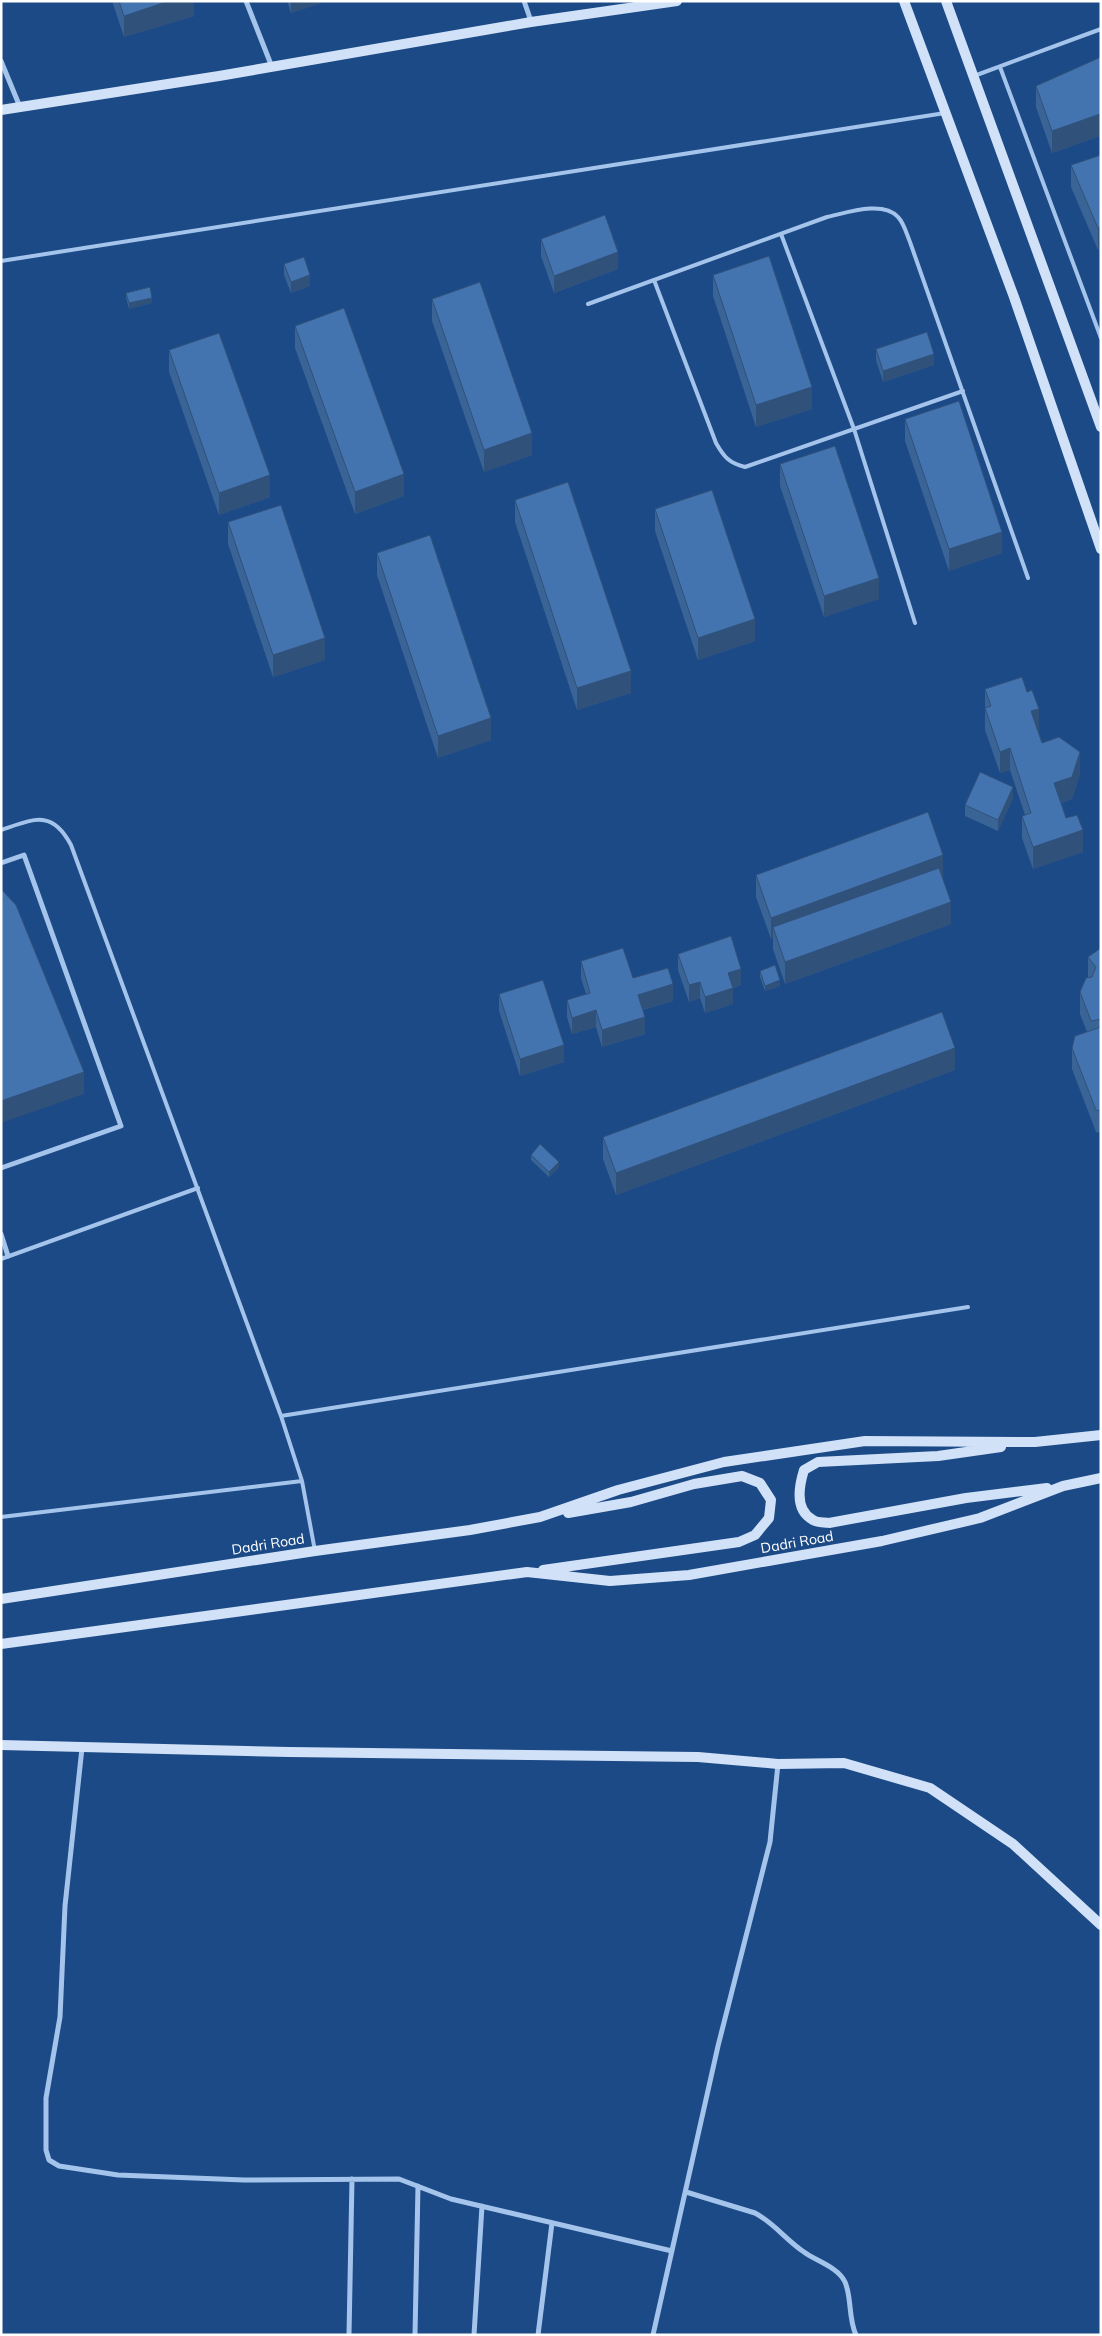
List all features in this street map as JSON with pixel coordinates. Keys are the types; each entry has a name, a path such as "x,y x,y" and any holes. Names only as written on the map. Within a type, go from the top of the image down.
{"main road":[{"path":"1,110 531,22 677,1"},
{"path":"904,1 1014,296 1101,549"},
{"path":"946,1 972,77 1101,426"},
{"name":"Dadri Road","path":"1101,1435 938,1456 818,1462 804,1470 798,1496 804,1510 813,1520 829,1523 966,1498 1063,1486 1101,1478"},
{"name":"Dadri Road","path":"540,1517 618,1490 724,1462 865,1441 1035,1442"},
{"name":"Dadri Road","path":"1,1599 314,1551 470,1530 632,1502 694,1484 742,1476 760,1483 770,1500 769,1518 755,1535 739,1542 1,1644"},
{"name":"Dadri Road","path":"528,1572 610,1581 689,1575 890,1539 980,1518 1063,1486"},
{"path":"1,1745 82,1748 698,1757 778,1764 844,1763 930,1788 1013,1844 1101,1925"}],"street":[{"path":"246,1 272,66"},
{"path":"524,1 531,22"},
{"path":"1,61 20,107"},
{"path":"1,863 24,855 121,1126 1,1168"},
{"path":"1,1234 8,1256"},
{"path":"82,1748 65,1906 60,2017 46,2098 46,2150 49,2160 59,2166 118,2175 244,2180 400,2179 451,2198 672,2251"},
{"path":"654,2335 718,2046 770,1842 778,1764"},
{"path":"349,2335 352,2178"},
{"path":"415,2335 418,2186"},
{"path":"686,2192 766,2218 804,2253 836,2271 843,2279 848,2290 852,2326 856,2335"},
{"path":"474,2335 482,2206"},
{"path":"538,2335 552,2222"}],"lane":[{"path":"972,77 1101,29"},
{"path":"1000,67 1101,338"},
{"path":"1,261 947,113"},
{"path":"588,304 827,217 866,208 886,210 898,217 910,242 1028,578"},
{"path":"781,234 854,429 915,623"},
{"path":"654,280 716,443 724,457 733,464 745,467 963,391"},
{"path":"1,830 34,819 50,820 63,829 71,845 281,1416 302,1481 314,1551"},
{"path":"1,1259 198,1188"},
{"path":"281,1416 968,1307"},
{"path":"1,1517 302,1481"}],"building":[{"path":"119,1 169,1 124,16"},
{"path":"1101,57 1101,115 1052,131 1036,86"},
{"path":"1101,155 1101,227 1098,228 1071,165"},
{"path":"605,215 618,252 554,276 541,239"},
{"path":"769,256 812,387 756,405 713,275"},
{"path":"304,257 310,275 291,282 284,264"},
{"path":"480,282 532,433 484,450 432,299"},
{"path":"150,287 152,298 129,303 126,293"},
{"path":"344,308 404,474 355,492 295,326"},
{"path":"927,332 934,354 883,371 876,349"},
{"path":"219,333 270,475 219,493 169,350"},
{"path":"959,401 1002,532 949,549 905,419"},
{"path":"835,446 879,578 824,596 780,464"},
{"path":"568,482 631,671 577,688 515,500"},
{"path":"712,490 755,619 698,638 655,509"},
{"path":"281,505 325,638 273,655 228,522"},
{"path":"430,535 491,718 438,736 377,553"},
{"path":"1022,677 1027,692 1032,690 1039,709 1031,711 1042,743 1059,737 1080,752 1072,777 1054,783 1066,818 1077,815 1083,830 1033,847 1022,816 1031,813 1010,748 1000,752 985,708 991,706 985,689"},
{"path":"980,772 1013,787 998,820 965,805"},
{"path":"928,812 943,855 771,918 756,875"},
{"path":"939,868 951,902 785,962 773,927"},
{"path":"1,889 16,905 84,1072 1,1101"},
{"path":"731,936 741,969 728,973 733,988 705,997 700,982 689,985 678,954"},
{"path":"623,948 633,978 668,968 673,984 638,995 645,1017 602,1030 596,1010 572,1018 567,1000 590,993 581,961"},
{"path":"1101,948 1101,1019 1091,1021 1080,992 1086,978 1092,977 1096,967 1088,957"},
{"path":"775,965 780,980 765,986 760,971"},
{"path":"543,980 564,1045 520,1059 499,994"},
{"path":"942,1012 955,1048 616,1173 603,1137"},
{"path":"1101,1027 1101,1111 1096,1110 1072,1048 1075,1036"},
{"path":"540,1144 559,1162 549,1172 531,1155"}]}
